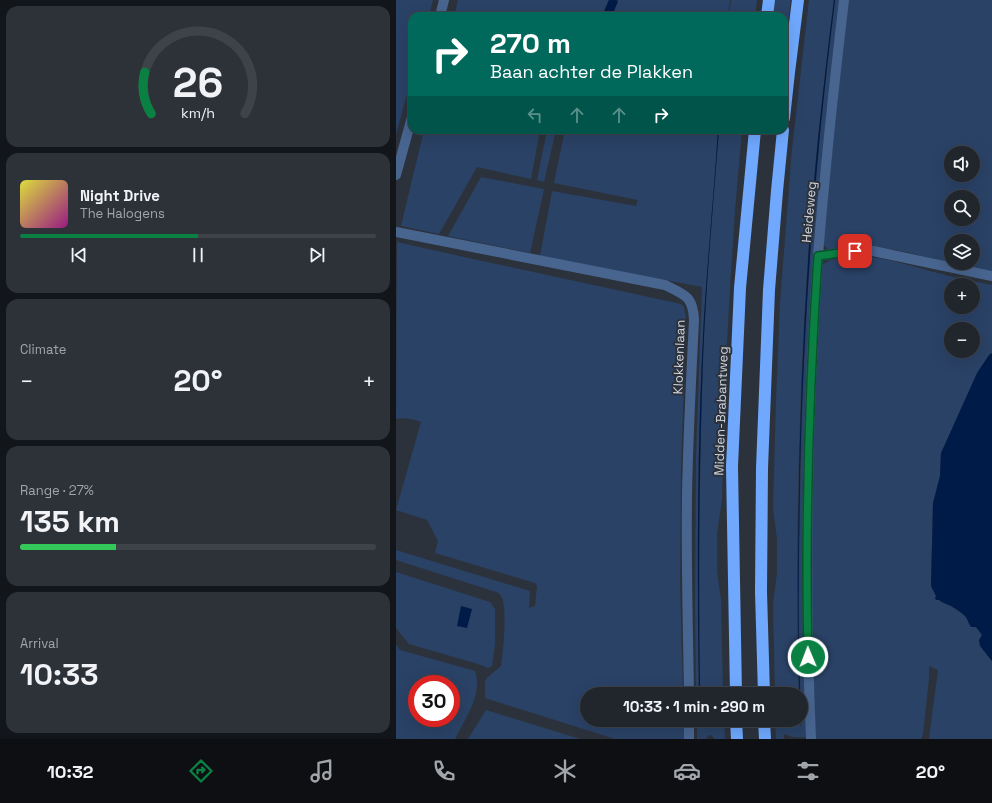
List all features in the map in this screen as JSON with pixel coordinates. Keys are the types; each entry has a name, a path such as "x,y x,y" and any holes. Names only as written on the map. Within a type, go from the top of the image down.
{"highway":[{"path":"768,12 769,0"},
{"path":"788,84 798,0"},
{"name":"Midden-Brabantweg","path":"736,687 732,466 740,288 755,134"},
{"path":"764,687 761,592 762,468 769,290 783,134"},
{"path":"736,727 737,739"},
{"path":"764,727 764,739"}],"street":[{"path":"441,12 444,0"},
{"name":"Heideweg","path":"811,739 808,615 808,494 813,341 818,256 833,92 844,0"},
{"path":"396,174 408,131"},
{"name":"Klokkenlaan","path":"396,232 665,285 689,299 694,309 694,320 687,498 689,687"},
{"path":"818,256 855,251 873,251 992,276"},
{"path":"689,727 689,739"}],"shaded area":[{"path":"396,0 433,0 430,12 408,12 408,90 396,134"},
{"path":"458,0 609,0 604,12 455,12"},
{"path":"609,0 618,1 614,12 604,12"},
{"path":"616,0 730,0 728,12 614,12 618,1"},
{"path":"731,0 757,0 756,12 730,12"},
{"path":"775,0 791,0 788,22 788,12 774,12"},
{"path":"809,0 834,0 813,194 802,360 797,596 799,687 775,687 773,604 777,573 777,539 773,508 776,401 780,303 792,149"},
{"path":"835,0 840,0 814,263 808,687 800,687 798,588 806,310 821,121"},
{"path":"835,0 816,176 804,352 800,470 799,687 798,555 799,486 803,347 812,208 826,69"},
{"path":"848,0 992,0 992,272 980,269 980,234 944,234 944,261 907,252 874,247 829,249 823,242"},
{"path":"423,134 539,134 531,179 477,167 439,234 401,226"},
{"path":"546,134 555,134 544,182 537,180"},
{"path":"564,134 718,134 704,317 700,411 698,552 699,687 696,687 696,456 702,287 540,256 552,191 636,206 638,200 554,183"},
{"path":"719,134 742,134 735,210 724,397 722,499 717,534 717,571 721,600 723,687 700,687 699,610 704,330"},
{"path":"719,134 704,330 699,526 699,687 698,552 704,317"},
{"path":"481,177 544,189 530,253 448,236"},
{"path":"397,242 681,304 684,307 686,318 681,470 680,584 683,687 580,687 580,727 684,727 685,739 615,739 485,698 485,681 501,666 505,619 501,595 496,592 396,560 396,550 530,591 529,608 535,606 537,586 535,583 435,553 438,541 427,520 396,510 421,422 402,418 396,419"},
{"path":"863,256 882,259 961,278 944,278 944,314 980,314 980,282 992,285 992,353 989,355 941,453 940,476 933,503 931,585 939,600 958,610 967,617 969,624 977,628 982,635 981,637 987,655 992,661 992,739 929,739 938,670 929,666 923,734 921,739 815,739 811,615 811,527 815,397 822,266 825,263 835,259"},
{"path":"992,353 992,661 980,646 979,640 982,635 976,627 971,627 966,617 951,606 936,600 936,596 931,586 933,503 940,476 941,453 977,373"},
{"path":"396,572 490,602 495,609 495,644 492,666 488,668 409,644 396,628"},
{"path":"461,606 472,609 467,628 457,626"},
{"path":"396,645 400,650 475,671 477,689 475,697 468,715 455,739 396,739"},
{"path":"486,710 580,739 468,739"},
{"path":"697,727 724,727 725,739 714,739 711,735 706,739 697,739"},
{"path":"775,727 807,727 807,737 792,737 784,735 784,739 776,739"}],"route":[{"path":"808,657 808,494 813,341 818,256 855,251"}]}
